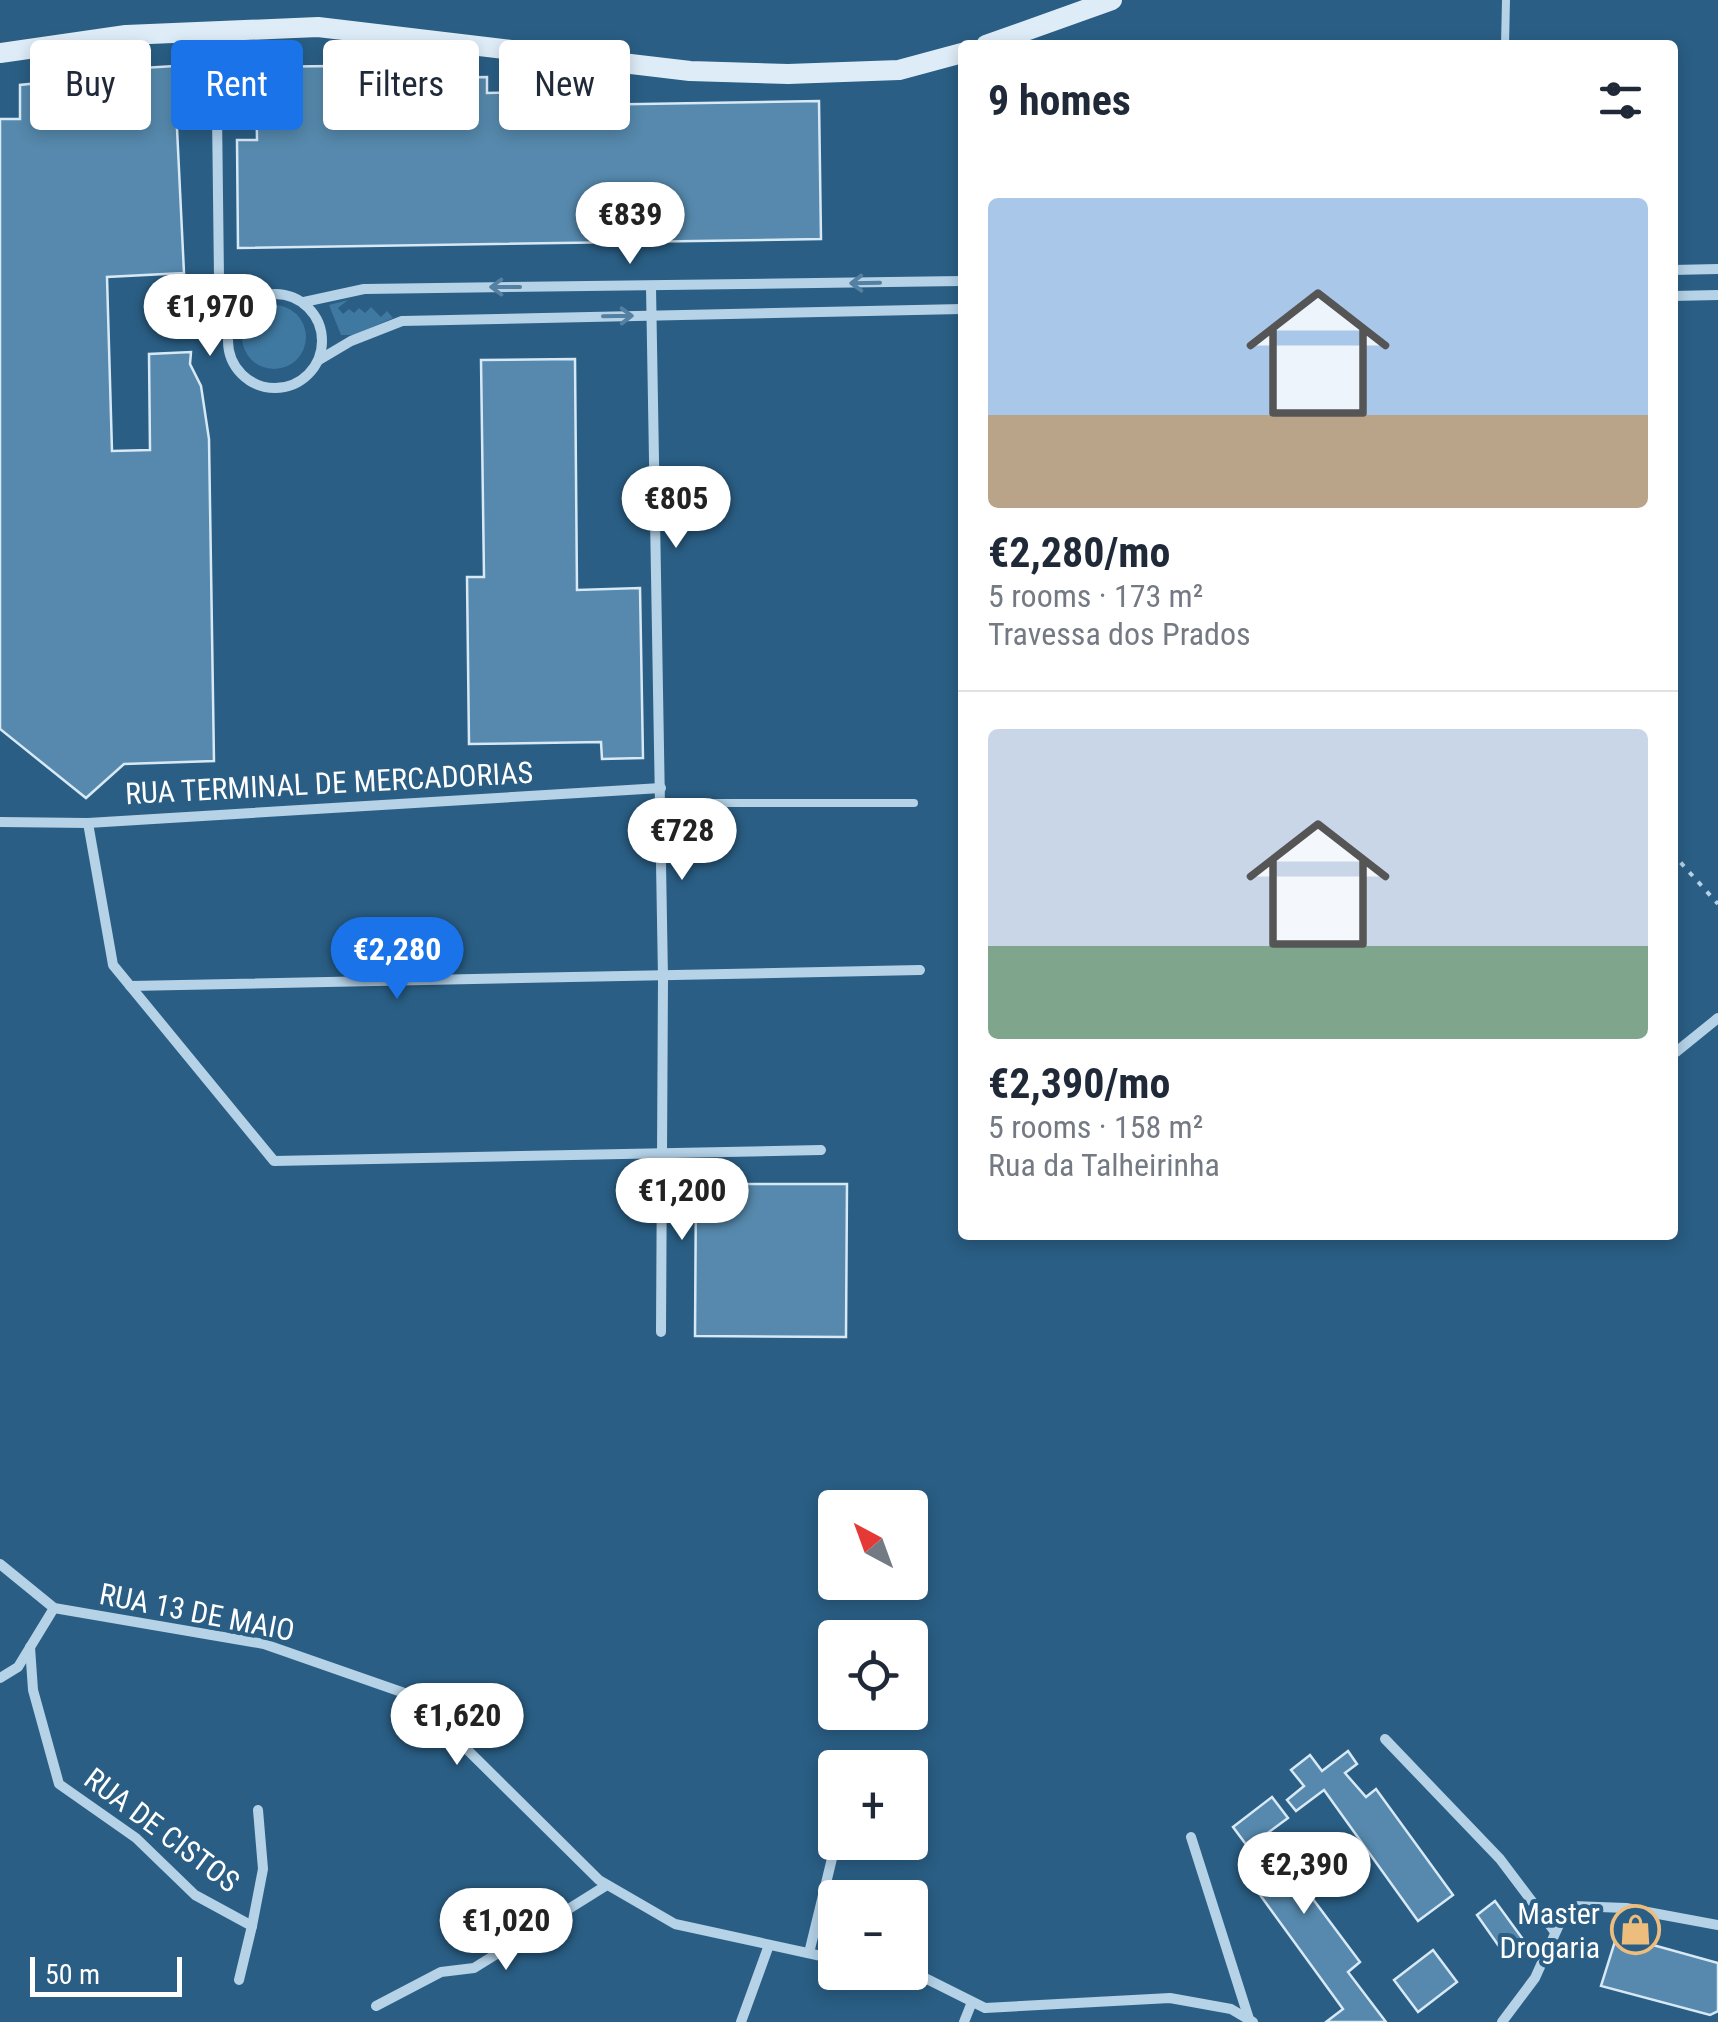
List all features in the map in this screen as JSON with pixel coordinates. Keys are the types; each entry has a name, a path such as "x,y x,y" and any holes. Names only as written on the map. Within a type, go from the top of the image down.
{"street":[{"path":"1000,40 1112,0"},
{"path":"0,53 58,42 318,27 690,71 899,70 958,55"},
{"path":"216,30 219,278 232,322"},
{"path":"1678,270 1718,269"},
{"path":"304,302 364,288 958,281"},
{"path":"650,287 663,978 660,1332"},
{"path":"320,360 322,328 304,302 291,296 263,295 239,310 232,322 228,351 234,365 256,385 286,388 311,373 320,360 352,341 402,321 958,309"},
{"path":"1678,296 1718,295"},
{"name":"RUA TERMINAL DE MERCADORIAS","path":"0,822 88,823 660,788"},
{"path":"88,823 113,965 274,1160 821,1150"},
{"path":"130,986 920,970"},
{"path":"1678,1050 1718,1018"},
{"path":"0,1564 54,1608 18,1667 0,1678"},
{"name":"RUA 13 DE MAIO","path":"54,1608 264,1644 413,1696 607,1884 675,1924 818,1955"},
{"name":"RUA DE CISTOS","path":"30,1647 33,1690 59,1784 136,1838 194,1895 252,1926"},
{"path":"1384,1738 1500,1859 1555,1932"},
{"name":"RUA DE CISTOS","path":"239,1980 263,1869 258,1810"},
{"path":"1191,1837 1251,2020"},
{"path":"809,1953 832,1860"},
{"path":"376,2006 441,1972 474,1968 607,1884"},
{"path":"1502,2022 1535,1978 1567,1910 1580,1904 1718,1925"},
{"path":"741,2022 768,1944"},
{"path":"928,1980 985,2008 1170,1998 1230,2009 1251,2020"},
{"path":"964,2022 972,2002"}],"lane":[{"path":"1505,40 1506,0"},
{"path":"661,803 914,803"}],"path":[{"path":"1678,860 1718,904"}],"shaded area":[{"path":"348,300 338,308 343,314 359,308 365,313 371,307 381,317 387,311 393,318 354,335 341,335 329,305"},
{"path":"274,305 297,314 306,337 297,360 274,369 251,360 242,337 251,314"}],"building":[{"path":"171,66 171,130 177,130 184,273 107,277 112,451 150,450 149,354 191,352 190,364 201,386 209,439 214,761 124,764 86,798 0,729 0,119 20,119 20,85 30,84 30,130 151,130 151,67"},
{"path":"303,66 323,66 323,130 479,130 479,77 487,77 487,93 499,93 499,130 630,130 630,104 819,101 821,239 238,248 237,140 257,140 257,130 303,130"},
{"path":"575,359 577,590 640,588 643,758 602,759 601,742 469,744 467,577 484,577 481,360"},
{"path":"696,1184 847,1184 846,1337 695,1336"},
{"path":"1348,1751 1357,1764 1345,1773 1366,1797 1376,1789 1453,1895 1418,1921 1324,1790 1296,1811 1287,1800 1304,1786 1291,1770 1310,1755 1322,1771"},
{"path":"1272,1797 1288,1818 1265,1835 1360,1962 1348,1972 1386,2022 1326,2022 1343,2009 1250,1881 1265,1870 1233,1827"},
{"path":"1495,1901 1522,1938 1503,1952 1477,1915"},
{"path":"1617,1935 1718,1963 1718,2011 1710,2015 1601,1986"},
{"path":"1433,1950 1457,1982 1418,2012 1394,1980"}],"place":[{"name":"Master Drogaria","path":"1635,1930"}]}
